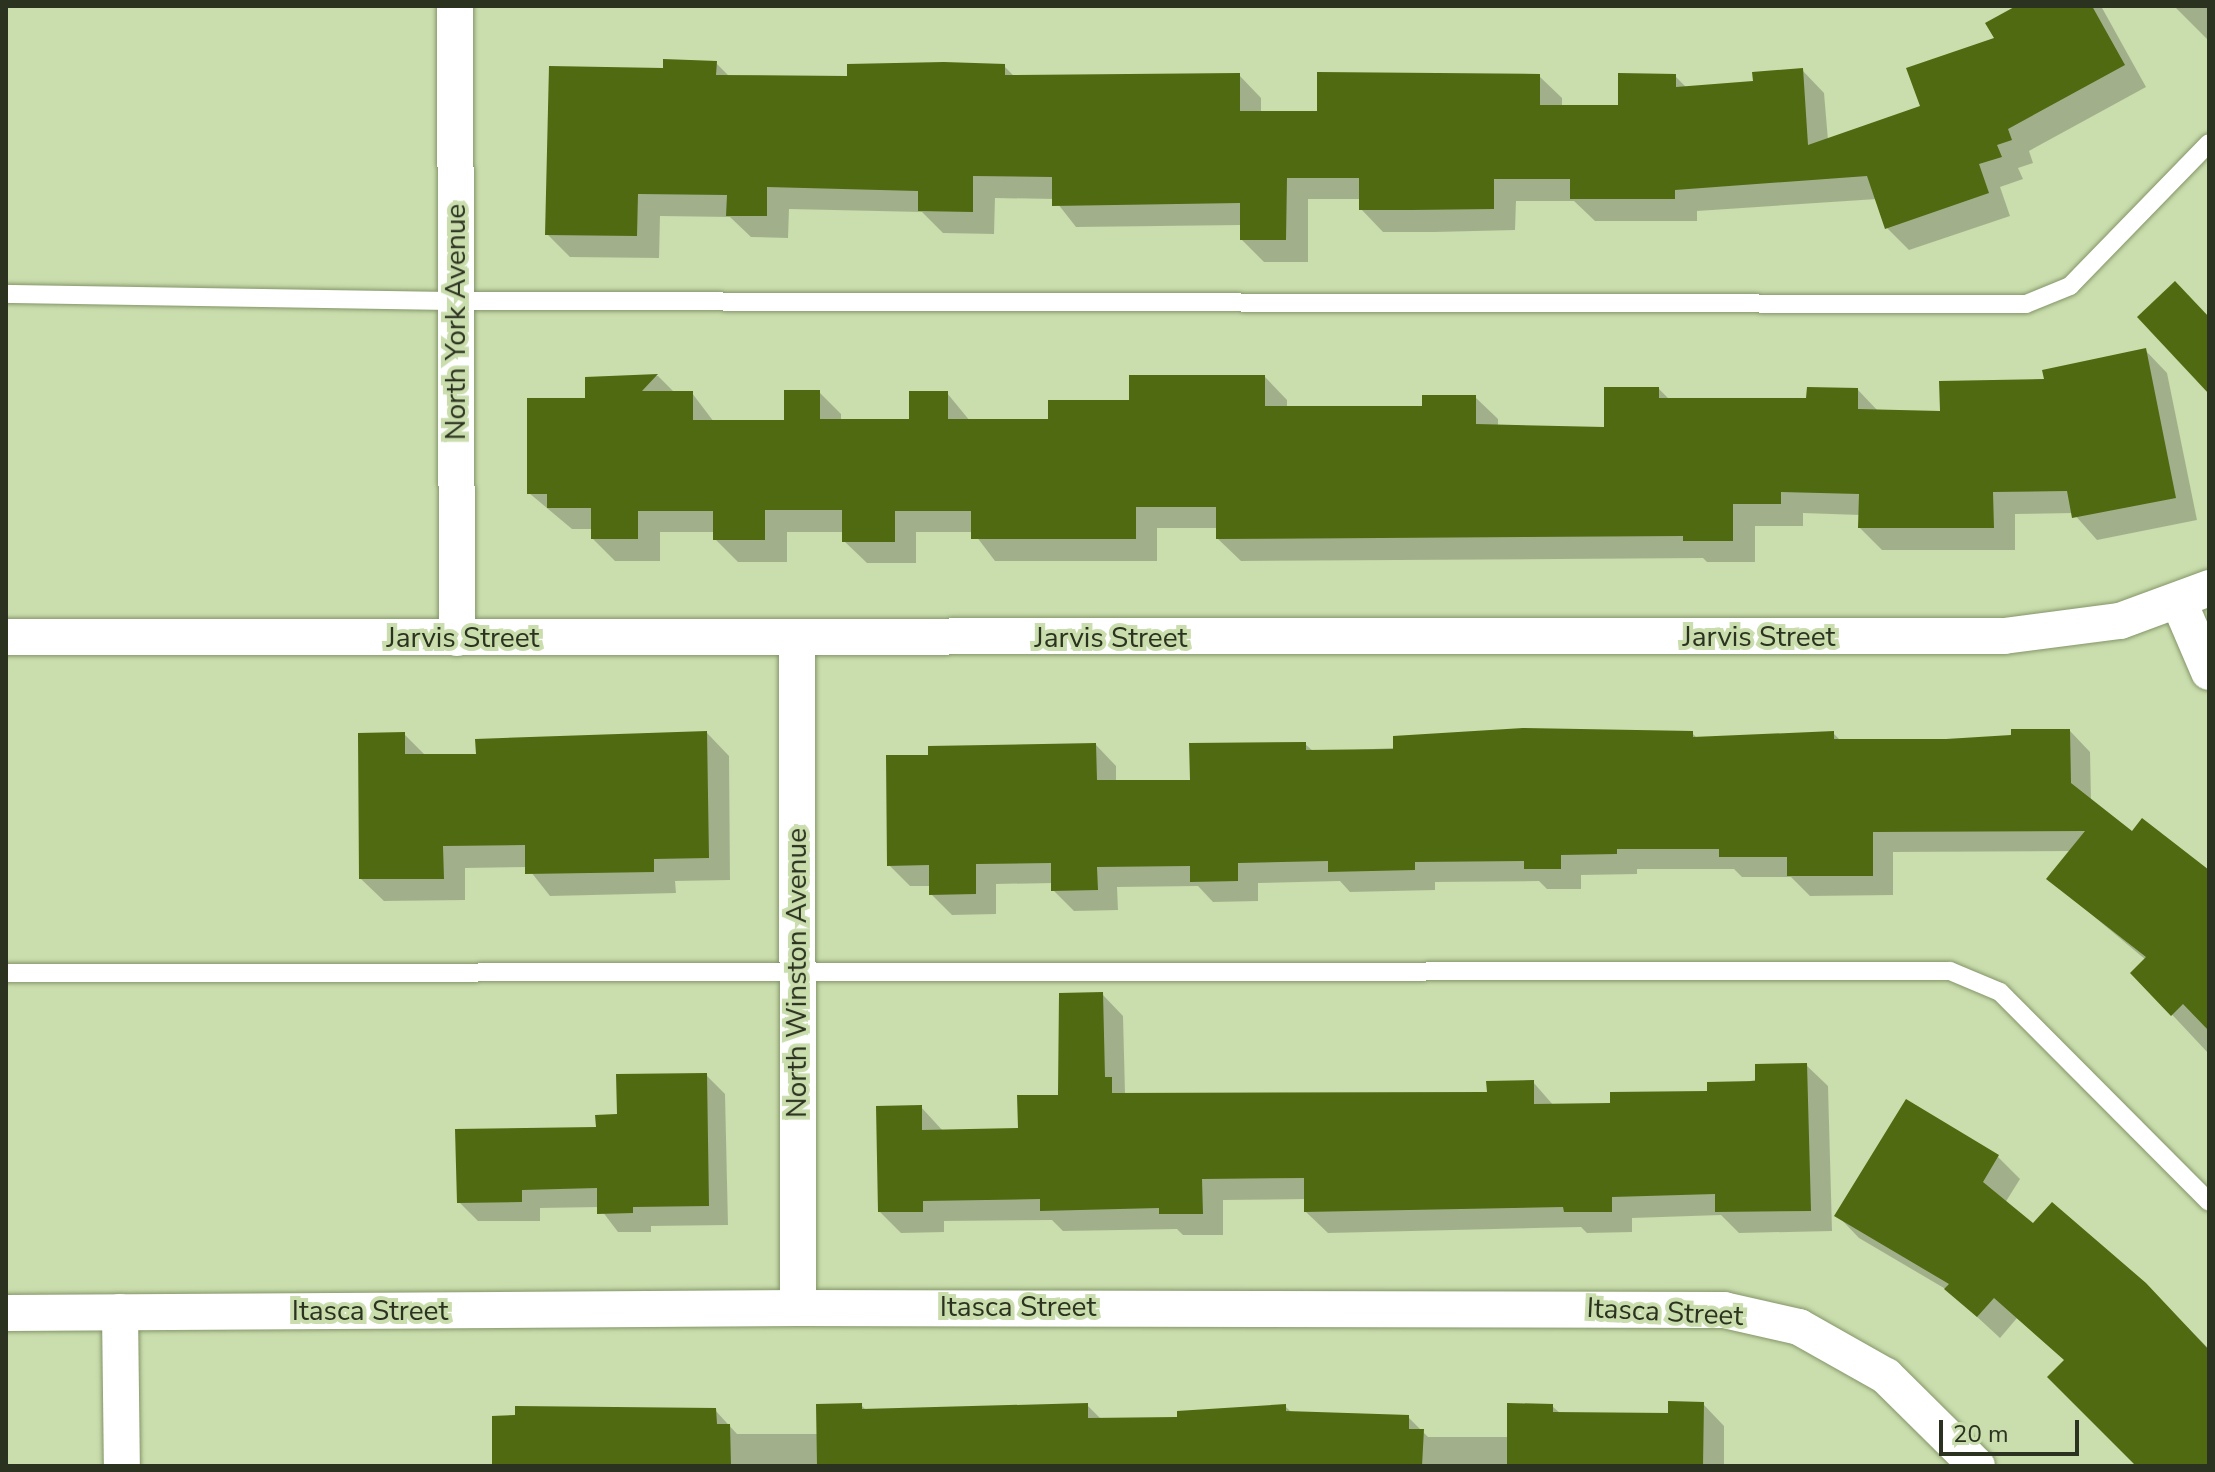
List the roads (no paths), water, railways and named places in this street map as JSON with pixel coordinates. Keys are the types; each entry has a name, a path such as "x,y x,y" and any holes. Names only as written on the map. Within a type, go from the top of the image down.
{"street":[{"name":"North York Avenue","path":"455,6 457,638"},
{"name":"Jarvis Street","path":"6,637 2004,636 2120,621 2194,595"},
{"path":"2194,595 2209,672"},
{"name":"North Winston Avenue","path":"797,638 798,1308"},
{"name":"Itasca Street","path":"6,1313 798,1308 1724,1310 1799,1327 1886,1376 1977,1466"},
{"path":"120,1312 122,1466"}],"lane":[{"path":"6,294 456,301 2026,304 2070,286 2209,143"},
{"path":"6,973 1950,971 2000,992 2209,1202"}]}
